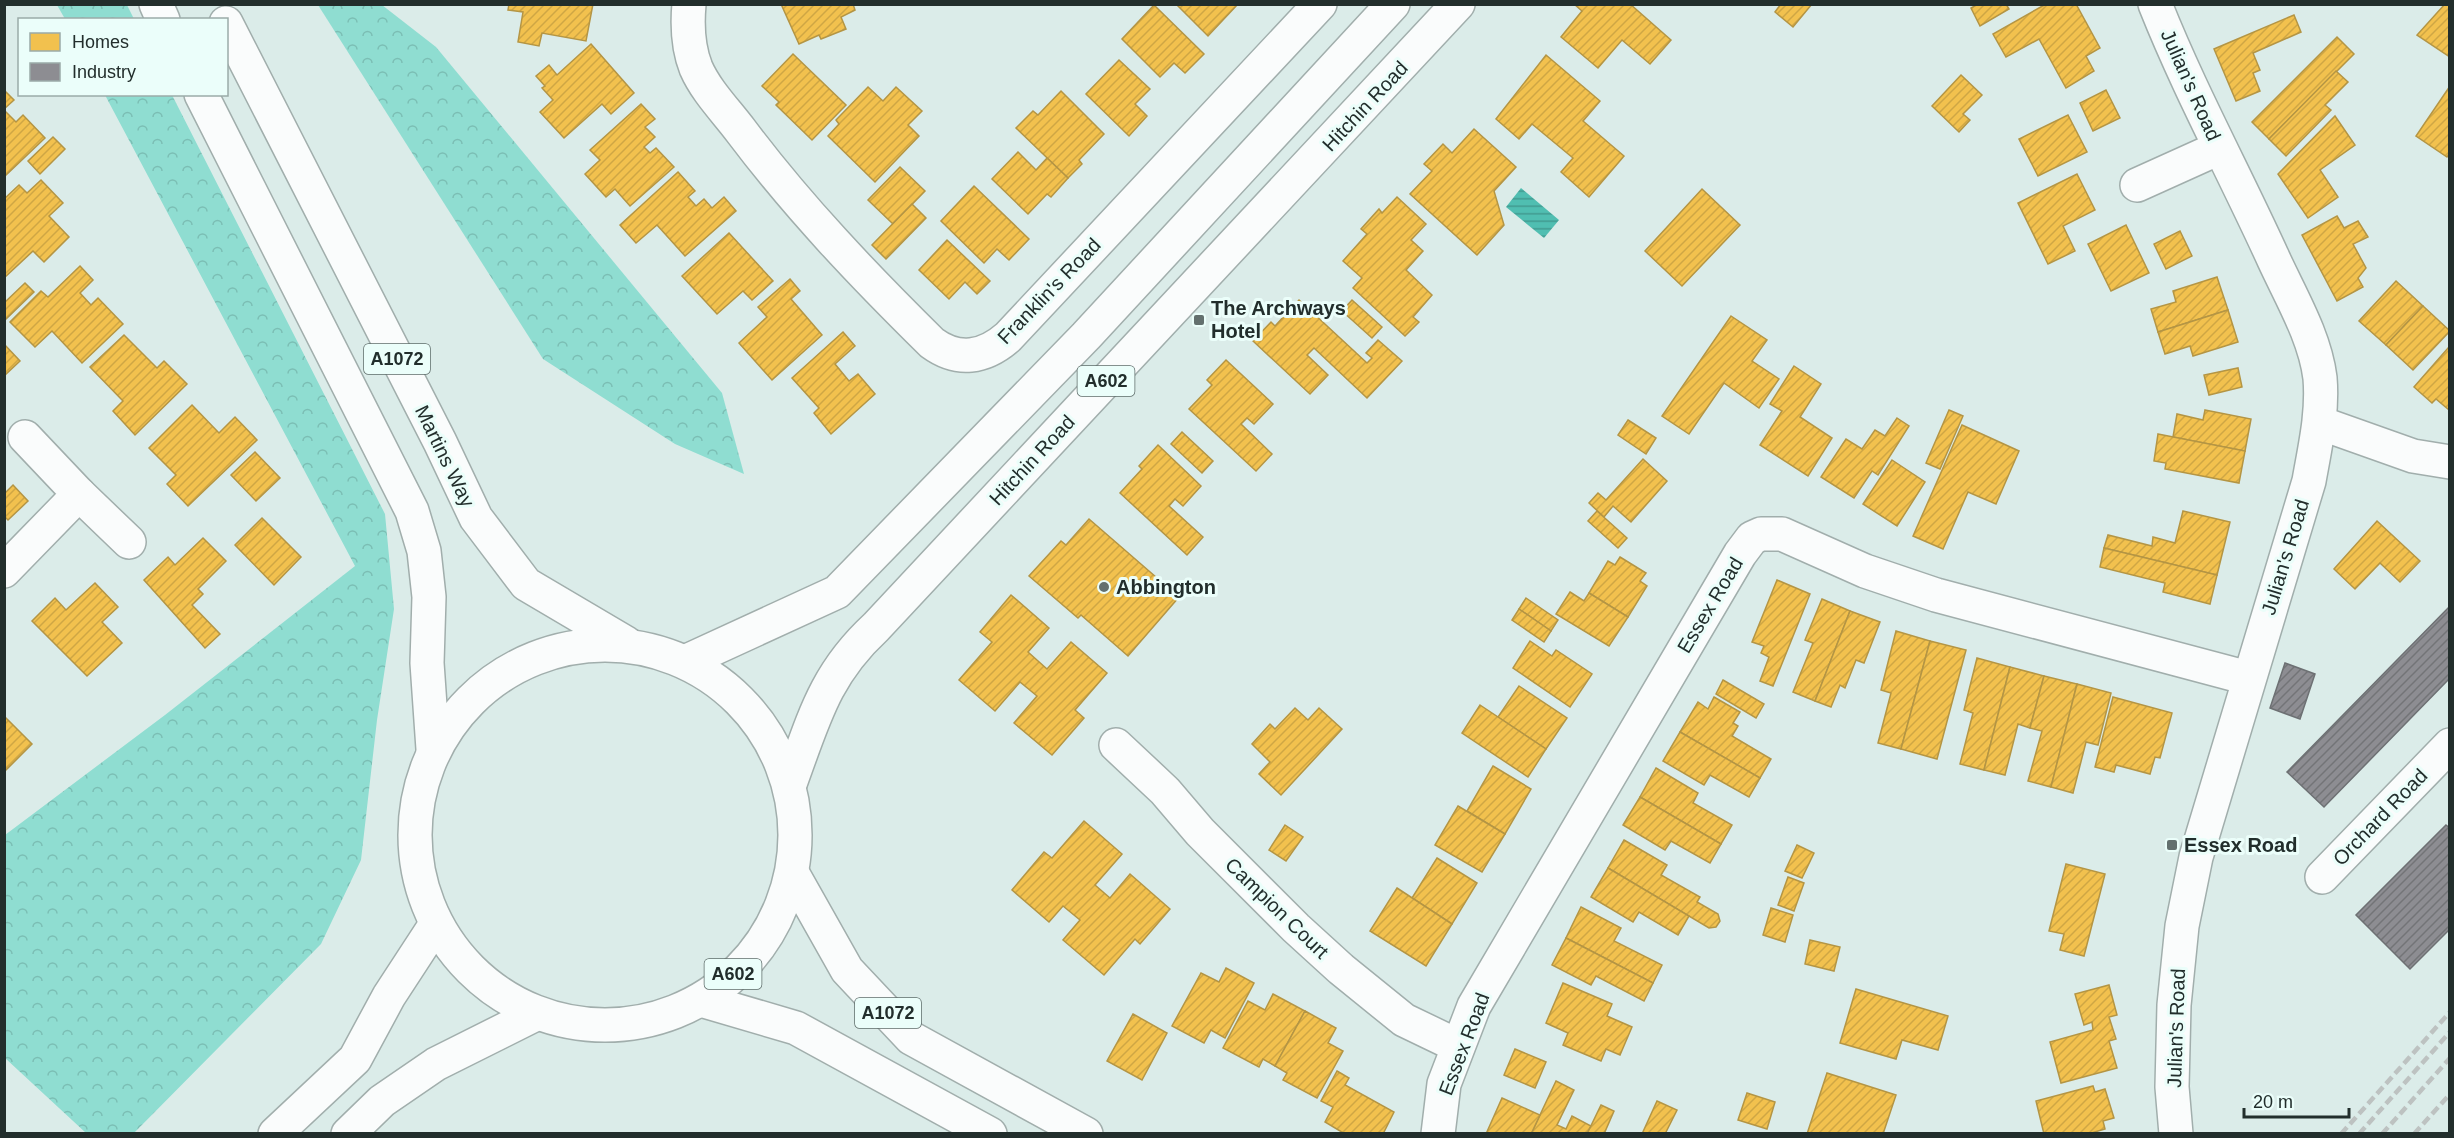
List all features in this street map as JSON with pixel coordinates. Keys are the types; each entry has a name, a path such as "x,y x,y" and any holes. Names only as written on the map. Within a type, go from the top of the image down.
{"main road":[{"path":"156,4 162,18"},
{"name":"Martins Way","path":"217,4 224,18"},
{"name":"Franklin's Road","path":"689,4 689,44 696,67 705,84 773,174 850,262 932,343 942,351 961,356 988,351 1008,337 1320,4"},
{"name":"A602","path":"689,660 837,592 1086,336 1393,4"},
{"name":"Hitchin Road","path":"791,781 822,697 851,651 892,610 1458,4"},
{"name":"Julian's Road","path":"2155,4 2176,56 2304,324 2319,376 2320,423 2309,482 2248,678 2196,857 2182,926 2174,1005 2172,1087 2176,1134"},
{"name":"Martins Way","path":"228,25 440,442 476,518 526,584 626,643"},
{"name":"A1072","path":"202,96 412,512 424,551 429,597 427,663 433,749"},
{"path":"2138,185 2219,148"},
{"path":"2320,423 2413,456 2450,462"},
{"path":"25,437 129,542"},
{"path":"4,571 79,494"},
{"name":"Essex Road","path":"1438,1134 1444,1084 1473,1006 1734,564 1752,538 1761,534 1782,534 1865,572 1936,595 2248,678"},
{"name":"A602","path":"626,643 689,660 749,706 791,781 794,876 762,948 704,1001 650,1022 595,1027 536,1014 467,968 436,924 414,842 418,792 433,749 481,688 542,652 626,643"},
{"name":"Campion Court","path":"1116,745 1158,784 1200,832 1296,928 1341,969 1404,1020 1458,1046"},
{"name":"Orchard Road","path":"2322,877 2445,757"},
{"name":"A1072","path":"794,876 847,970 911,1038 1086,1134"},
{"path":"275,1134 355,1059 389,996 436,924"},
{"path":"704,1001 796,1028 990,1134"},
{"path":"348,1134 382,1101 436,1064 536,1014"}],"green space":[{"path":"57,5 127,5 134,18 64,18"},
{"path":"318,5 382,5 436,47 722,393 744,474 675,444 543,359"},
{"path":"106,96 173,96 385,514 394,609 377,720 361,860 321,944 133,1134 86,1133 5,1058 5,835 165,715 355,566"}],"shaded area":[{"path":"1521,188 1559,220 1544,238 1506,207"}],"building: Homes":[{"path":"509,4 593,4 586,41 542,33 539,46 518,42 523,12 508,10"},
{"path":"781,4 853,4 855,10 841,17 846,29 821,39 819,35 799,44"},
{"path":"1176,4 1238,4 1208,36"},
{"path":"1574,4 1630,4 1671,40 1650,64 1622,40 1598,68 1561,37 1582,11"},
{"path":"1781,4 1812,4 1793,27 1775,12"},
{"path":"1978,4 2006,4 2009,9 1980,26 1971,8"},
{"path":"2046,4 2076,4 2100,48 2086,56 2094,71 2066,88 2039,39 2006,57 1993,34"},
{"path":"2445,4 2450,4 2450,57 2417,35"},
{"path":"1154,5 1204,54 1185,73 1174,63 1160,77 1122,39"},
{"path":"2294,15 2301,32 2253,53 2260,70 2253,73 2260,91 2236,101 2214,49"},
{"path":"2337,37 2354,54 2269,139 2252,122"},
{"path":"591,44 634,93 611,114 602,104 564,138 540,112 553,100 542,88 545,86 536,76 549,65 557,75"},
{"path":"793,54 846,105 812,140 776,105 779,102 762,86"},
{"path":"1546,55 1600,101 1583,121 1624,156 1589,197 1561,172 1573,158 1532,124 1519,139 1496,119"},
{"path":"1119,60 1150,89 1135,104 1147,116 1129,136 1086,94"},
{"path":"2336,71 2348,82 2325,105 2331,110 2286,156 2269,139"},
{"path":"1961,75 1982,95 1963,114 1970,120 1959,132 1932,106"},
{"path":"2450,86 2450,153 2447,157 2416,136"},
{"path":"868,87 883,101 896,87 922,111 908,125 919,136 875,182 828,136 839,124 836,120"},
{"path":"4,90 14,100 4,109"},
{"path":"2106,90 2120,118 2093,131 2080,103"},
{"path":"1061,91 1104,134 1079,160 1082,164 1068,178 1016,128 1033,111 1038,115"},
{"path":"641,104 655,119 645,127 655,137 644,147 650,153 656,148 674,167 630,206 615,189 606,197 585,174 600,160 590,150"},
{"path":"4,110 16,122 23,115 45,138 5,176"},
{"path":"2068,115 2087,152 2038,176 2019,139"},
{"path":"2335,116 2355,145 2320,170 2338,197 2308,218 2278,174"},
{"path":"1474,129 1516,167 1494,191 1504,225 1477,255 1410,194 1432,171 1424,164 1443,144 1452,153"},
{"path":"53,137 65,149 40,174 28,161"},
{"path":"1018,152 1036,170 1047,158 1068,178 1051,197 1047,194 1028,214 992,179"},
{"path":"900,167 925,191 893,224 868,200"},
{"path":"678,172 695,191 688,197 696,206 704,199 712,208 724,197 736,211 685,256 657,225 636,243 620,225"},
{"path":"2077,174 2095,210 2063,226 2075,251 2048,264 2018,203"},
{"path":"41,180 63,203 49,216 69,237 44,262 33,251 4,278 4,199 19,185 27,193"},
{"path":"974,186 1029,239 1009,260 997,249 984,263 941,221"},
{"path":"1702,189 1740,225 1682,286 1645,251"},
{"path":"1397,197 1426,224 1411,240 1423,251 1406,270 1432,295 1413,317 1419,322 1405,336 1353,288 1362,278 1343,261 1367,234 1361,229 1379,209 1382,213"},
{"path":"912,204 926,218 886,259 872,245"},
{"path":"2337,216 2344,228 2358,221 2368,237 2353,244 2366,268 2358,278 2363,287 2337,301 2302,235"},
{"path":"2126,225 2149,273 2111,291 2088,244"},
{"path":"2180,231 2192,256 2166,269 2154,244"},
{"path":"729,233 773,281 752,300 743,291 717,314 682,276"},
{"path":"947,240 990,281 977,294 965,282 949,299 919,270"},
{"path":"80,266 93,280 80,293 91,305 98,298 123,324 82,363 52,331 35,347 10,322 41,291 48,297"},
{"path":"2217,277 2228,310 2158,332 2151,309 2176,302 2173,291"},
{"path":"790,279 800,291 791,299 822,335 772,380 739,343 767,317 758,307"},
{"path":"2396,281 2423,306 2386,345 2359,321"},
{"path":"25,283 34,292 4,321 4,303"},
{"path":"1299,300 1367,363 1372,358 1366,353 1378,340 1402,361 1367,398 1314,348 1307,355 1328,375 1310,394 1253,341 1271,322 1275,326"},
{"path":"1352,300 1382,327 1372,338 1342,311"},
{"path":"2423,306 2450,331 2413,370 2386,345"},
{"path":"2228,310 2238,342 2193,356 2190,346 2165,354 2158,332"},
{"path":"1731,316 1767,340 1752,361 1779,379 1759,408 1724,383 1689,434 1662,416"},
{"path":"843,332 855,346 835,364 849,381 858,374 875,394 831,434 814,413 819,408 792,378"},
{"path":"124,335 157,368 164,361 187,384 135,435 113,411 123,401 90,367"},
{"path":"4,344 20,361 4,376"},
{"path":"2448,348 2450,350 2449,410 2436,399 2432,403 2414,387"},
{"path":"1226,360 1273,404 1254,424 1247,418 1241,424 1272,454 1256,471 1189,409 1212,385 1207,380"},
{"path":"1794,366 1821,384 1800,417 1832,438 1808,476 1760,445 1782,411 1770,404"},
{"path":"2238,368 2242,387 2209,395 2204,375"},
{"path":"192,405 219,433 235,417 257,440 188,506 167,484 176,475 149,448"},
{"path":"1949,410 1963,416 1940,469 1926,463"},
{"path":"2205,410 2251,419 2245,451 2173,437 2177,414 2203,420"},
{"path":"1897,418 1909,426 1878,475 1872,471 1854,498 1821,477 1846,439 1862,449 1875,430 1885,436"},
{"path":"1628,420 1656,438 1646,454 1618,435"},
{"path":"1962,425 2019,451 1996,504 1968,492 1943,549 1913,536"},
{"path":"1182,432 1213,461 1202,473 1171,444"},
{"path":"2158,434 2245,451 2239,483 2165,469 2166,463 2154,461"},
{"path":"1158,445 1201,486 1183,506 1175,499 1169,506 1203,537 1187,555 1120,493 1142,469 1139,466"},
{"path":"255,452 280,478 256,501 231,475"},
{"path":"1643,459 1667,481 1631,522 1613,506 1604,517 1589,503 1598,493 1606,500"},
{"path":"1892,460 1925,482 1897,526 1863,504"},
{"path":"13,485 28,501 8,520 4,516 4,494"},
{"path":"1597,511 1627,538 1618,548 1588,521"},
{"path":"2183,511 2230,522 2217,575 2104,548 2108,535 2152,546 2153,537 2175,543"},
{"path":"262,518 301,557 274,585 235,545"},
{"name":"Abbington","path":"1089,519 1179,597 1128,656 1081,615 1078,618 1029,576 1061,541 1066,545"},
{"path":"2377,521 2420,561 2400,582 2380,563 2355,589 2334,569"},
{"path":"203,538 226,561 198,589 203,594 192,605 220,634 205,648 144,580 168,557 175,565"},
{"path":"2104,548 2217,575 2210,604 2163,592 2165,583 2100,567"},
{"path":"1620,557 1646,573 1640,581 1647,586 1628,617 1589,593 1608,561 1615,565"},
{"path":"1777,580 1810,594 1773,686 1760,681 1769,657 1761,653 1764,646 1752,642"},
{"path":"95,583 118,607 102,622 122,643 87,676 32,621 55,598 66,610"},
{"path":"1570,592 1584,601 1589,593 1628,617 1609,646 1556,614"},
{"path":"1011,595 1049,628 1028,652 1047,669 1071,642 1107,673 1075,710 1084,718 1052,755 1014,723 1037,696 1020,682 995,711 959,680 992,642 980,632"},
{"path":"1526,598 1558,620 1551,631 1519,609"},
{"path":"1822,599 1850,611 1815,701 1793,692 1813,643 1805,640"},
{"path":"1519,609 1551,631 1544,642 1512,620"},
{"path":"1850,611 1880,622 1864,663 1856,660 1845,688 1840,685 1831,707 1815,701"},
{"path":"1896,631 1930,641 1901,749 1878,743 1891,693 1881,690"},
{"path":"1530,641 1552,656 1556,650 1592,674 1570,707 1513,668"},
{"path":"1930,641 1966,650 1937,759 1901,749"},
{"path":"1977,658 2010,667 1984,770 1960,764 1973,713 1964,710"},
{"path":"2010,667 2044,676 2030,728 2018,724 2005,775 1984,770"},
{"path":"2044,676 2077,684 2051,787 2028,781 2042,731 2030,728"},
{"path":"1723,680 1764,704 1756,718 1716,694"},
{"path":"2077,684 2111,693 2098,745 2086,742 2073,793 2051,787"},
{"path":"1519,686 1567,718 1546,749 1498,717"},
{"path":"1714,697 1740,712 1733,723 1738,726 1732,736 1771,759 1760,778 1680,732 1698,702 1708,709"},
{"path":"2113,697 2172,713 2160,758 2155,757 2150,774 2116,765 2114,772 2095,767"},
{"path":"1480,705 1546,749 1528,777 1462,733"},
{"path":"1295,708 1308,720 1319,708 1342,729 1281,795 1259,774 1270,762 1252,744 1270,724 1275,729"},
{"path":"4,716 32,744 4,772"},
{"path":"1680,732 1760,778 1749,797 1710,775 1704,785 1663,761"},
{"path":"1493,766 1531,789 1505,834 1467,811"},
{"path":"1656,768 1698,793 1693,803 1732,825 1721,844 1640,797"},
{"path":"1640,797 1721,844 1710,863 1671,841 1665,850 1623,825"},
{"path":"1458,806 1505,834 1482,872 1435,845"},
{"path":"1084,821 1122,854 1095,885 1110,898 1130,874 1170,909 1140,944 1135,939 1104,975 1063,940 1080,920 1063,906 1049,922 1012,890 1044,852 1052,858"},
{"path":"1285,825 1303,837 1286,861 1269,850"},
{"path":"1624,840 1667,865 1661,875 1700,897 1697,902 1718,914 1720,921 1716,927 1709,928 1608,868"},
{"path":"1797,845 1814,853 1802,878 1785,871"},
{"path":"1437,858 1477,883 1452,924 1412,898"},
{"path":"2066,864 2105,874 2084,956 2060,950 2064,934 2049,931"},
{"path":"1608,868 1689,916 1678,935 1639,912 1633,922 1591,897"},
{"path":"1788,877 1804,883 1794,911 1778,905"},
{"path":"1397,888 1452,924 1426,966 1370,931"},
{"path":"1581,907 1621,928 1614,941 1662,965 1653,983 1566,938"},
{"path":"1771,908 1793,915 1785,942 1763,935"},
{"path":"1566,938 1653,983 1644,1001 1596,976 1591,985 1552,965"},
{"path":"1810,940 1840,947 1834,971 1805,964"},
{"path":"1226,968 1254,983 1225,1038 1211,1030 1204,1043 1172,1026 1201,973 1219,982"},
{"path":"1563,983 1612,1004 1607,1016 1632,1027 1620,1055 1606,1049 1601,1061 1563,1045 1568,1033 1546,1023"},
{"path":"2109,985 2117,1015 2109,1017 2116,1039 2109,1041 2117,1068 2061,1083 2050,1042 2093,1030 2092,1022 2084,1025 2075,994"},
{"path":"1856,989 1948,1016 1938,1050 1902,1040 1896,1059 1840,1043"},
{"path":"1273,994 1305,1011 1275,1066 1263,1059 1259,1067 1223,1048 1248,1001 1265,1010"},
{"path":"1305,1011 1336,1028 1328,1043 1343,1051 1317,1098 1283,1080 1287,1073 1275,1066"},
{"path":"1133,1014 1167,1033 1142,1080 1107,1061"},
{"path":"1515,1049 1546,1062 1535,1088 1504,1075"},
{"path":"1337,1071 1349,1078 1345,1085 1394,1112 1383,1134 1345,1134 1325,1122 1333,1107 1321,1101"},
{"path":"1827,1073 1896,1095 1883,1134 1807,1134"},
{"path":"1556,1081 1574,1090 1557,1125 1566,1129 1572,1116 1591,1126 1587,1134 1531,1134"},
{"path":"2093,1086 2095,1092 2105,1089 2114,1118 2103,1121 2105,1129 2088,1134 2044,1134 2036,1101"},
{"path":"1747,1093 1775,1102 1767,1129 1738,1120"},
{"path":"1502,1098 1540,1115 1531,1134 1486,1134"},
{"path":"1657,1101 1677,1110 1665,1134 1642,1134"},
{"path":"1601,1105 1614,1111 1604,1134 1587,1134"}],"building: Industry":[{"path":"2450,606 2450,678 2324,807 2287,772"},
{"path":"2285,663 2315,674 2300,719 2270,708"},
{"path":"2446,825 2450,828 2450,929 2410,969 2356,915"}],"railway":[{"path":"2341,1134 2450,1012"},
{"path":"2359,1134 2450,1032"},
{"path":"2382,1134 2450,1058"},
{"path":"2414,1134 2450,1094"}],"place":[{"name":"The Archways Hotel","path":"1199,320"},
{"name":"Abbington","path":"1104,587"},
{"name":"Essex Road","path":"2172,845"}]}
